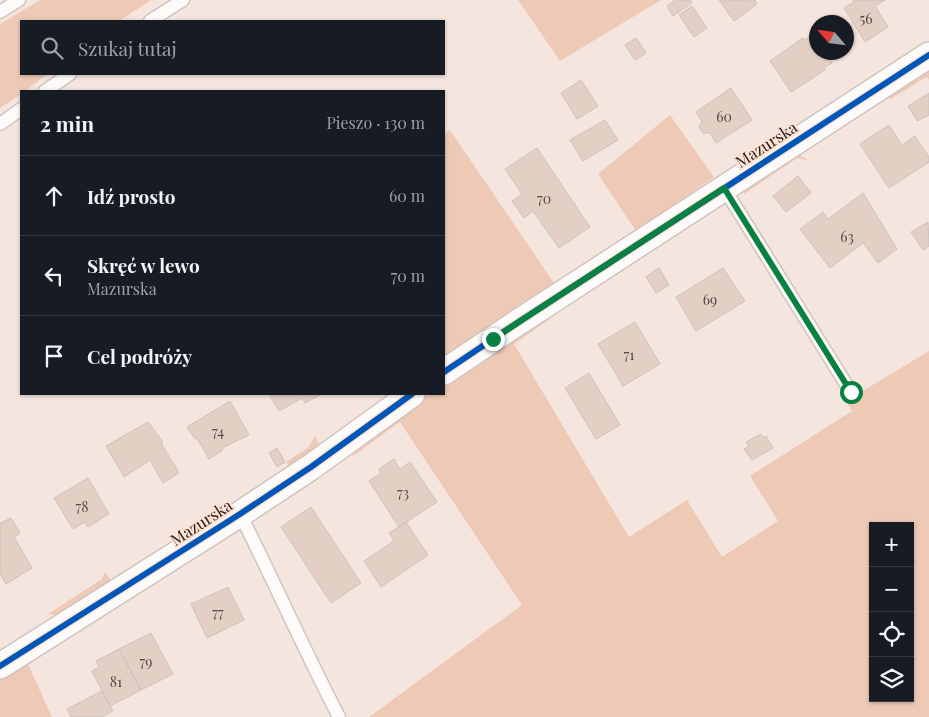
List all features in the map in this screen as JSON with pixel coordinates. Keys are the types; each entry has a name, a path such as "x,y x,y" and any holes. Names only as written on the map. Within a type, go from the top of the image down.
{"street":[{"name":"Mazurska","path":"445,371 516,323 929,55"},
{"name":"Mazurska","path":"0,666 240,514 311,467 411,395"}],"lane":[{"path":"0,12 19,0"},
{"path":"152,20 183,0"},
{"path":"46,90 69,75"},
{"path":"0,124 20,110"},
{"path":"724,188 851,392"},
{"path":"240,514 339,717"}],"shaded area":[{"path":"40,0 151,0 121,20 20,20 20,75 46,75 26,90 20,90 20,95 0,108 0,24"},
{"path":"518,0 661,0 560,61"},
{"path":"929,65 929,80 927,77 889,100 890,97 908,84 913,75"},
{"path":"670,115 714,177 636,231 598,174"},
{"path":"450,130 556,286 445,362 445,133"},
{"path":"794,151 809,161 797,158 744,194 742,187"},
{"path":"544,318 550,319 514,344 629,537 687,500 722,557 778,521 750,476 852,411 846,401 929,351 929,717 369,717 522,605 400,422 353,456 352,449 396,416 428,395 445,395 445,383"},
{"path":"315,435 320,447 292,471 286,462 309,447"},
{"path":"105,572 110,579 109,584 57,615 48,614 102,579"},
{"path":"26,660 52,717 0,717 0,677"}],"building":[{"path":"675,0 690,0 692,3 673,16 667,6"},
{"path":"719,0 755,0 757,4 734,21"},
{"path":"853,0 885,0 875,6 888,27 865,42 854,24 854,15 848,15 844,8 854,2"},
{"path":"692,6 707,28 694,37 679,15"},
{"path":"809,37 809,60 830,60 832,63 824,68 825,70 791,92 770,61 803,38 805,40"},
{"path":"636,38 646,53 635,60 625,45"},
{"path":"581,80 598,106 577,119 561,93"},
{"path":"731,88 752,120 716,143 710,133 703,133 699,127 702,122 696,112"},
{"path":"929,93 929,115 917,121 908,106"},
{"path":"605,120 618,140 583,161 570,140"},
{"path":"889,125 902,145 915,136 929,157 929,162 889,188 860,144"},
{"path":"537,148 590,227 559,248 533,211 524,218 512,201 522,194 505,169"},
{"path":"798,176 811,193 786,212 773,196"},
{"path":"863,193 897,249 878,263 863,243 830,268 800,229 823,212 828,219"},
{"path":"928,222 929,246 923,250 911,232"},
{"path":"659,268 669,285 656,293 646,277"},
{"path":"723,268 745,301 696,331 676,297"},
{"path":"635,322 660,364 623,386 598,344"},
{"path":"589,373 620,425 596,439 565,388"},
{"path":"270,395 320,395 305,403 302,398 279,411"},
{"path":"230,401 249,435 222,448 223,450 209,459 197,438 195,439 187,427"},
{"path":"148,422 163,442 161,443 179,473 163,483 150,460 124,477 106,446"},
{"path":"761,434 763,438 766,436 773,448 752,460 744,449 749,447 746,442"},
{"path":"277,448 285,462 277,467 269,453"},
{"path":"394,459 400,469 410,462 437,502 399,527 369,481 381,473 379,469"},
{"path":"88,478 109,514 88,527 85,522 73,529 54,498"},
{"path":"311,507 361,583 331,603 281,527"},
{"path":"11,518 20,533 14,537 32,568 6,584 0,573 0,523"},
{"path":"406,522 428,555 381,587 364,561 394,541 389,533"},
{"path":"228,587 244,620 207,638 191,604"},
{"path":"151,633 173,674 141,690 119,649"},
{"path":"119,649 141,690 110,706 92,671 99,667 96,661"},
{"path":"102,691 113,711 102,717 71,717 67,709"}],"cycle path":[{"path":"445,371 929,55"},
{"path":"0,666 240,514 311,467 411,395"}],"route":[{"path":"493,339 724,188 851,392"}]}
